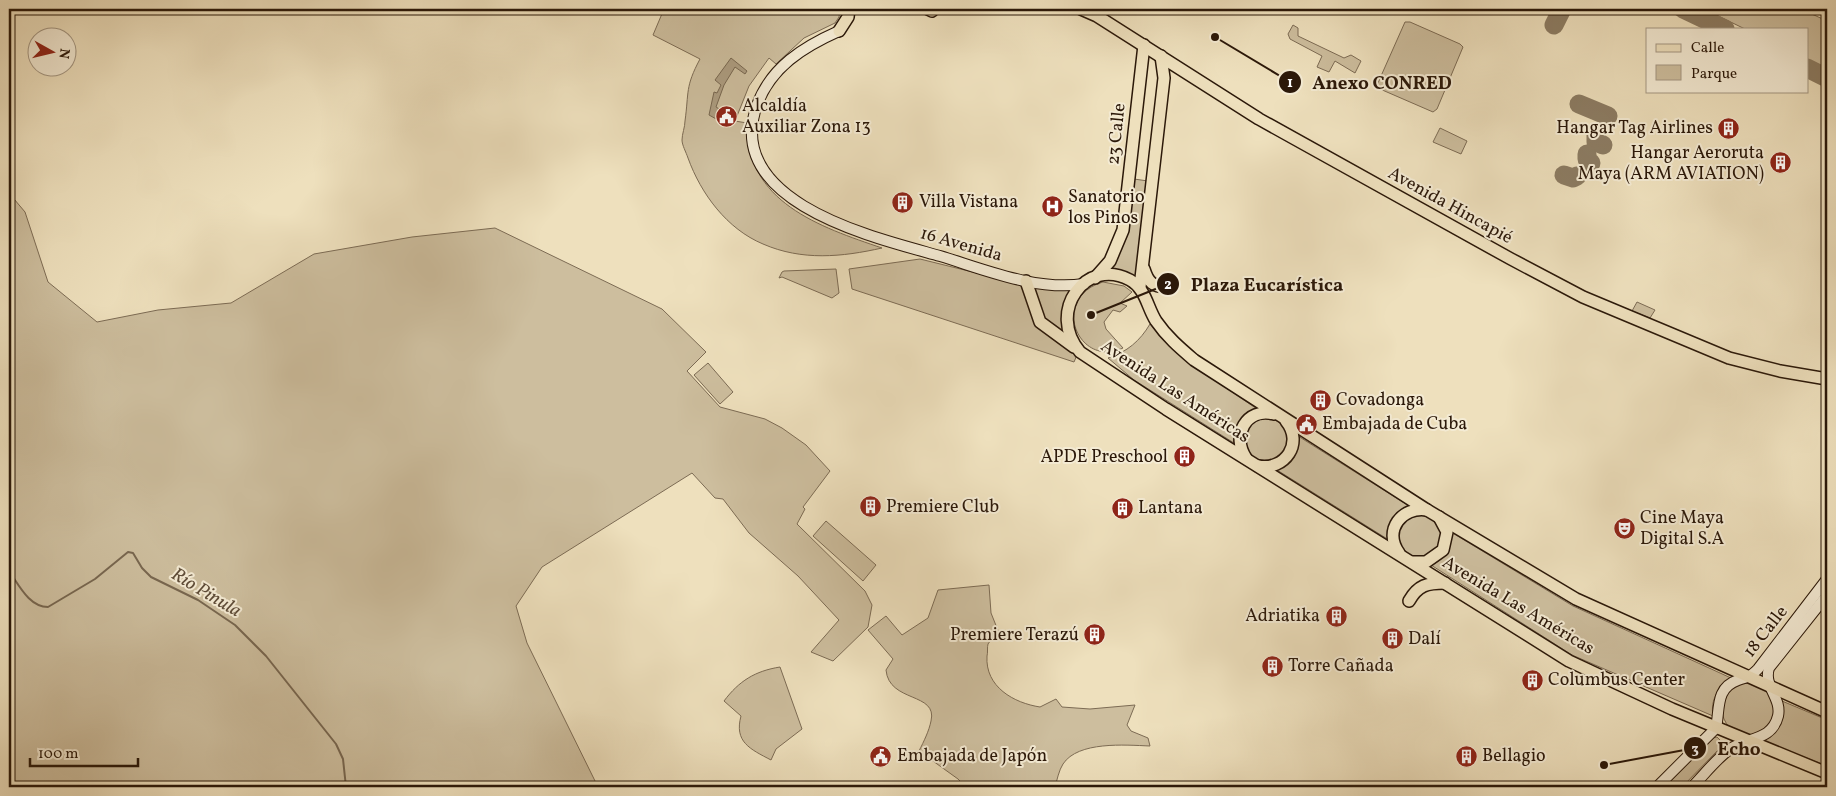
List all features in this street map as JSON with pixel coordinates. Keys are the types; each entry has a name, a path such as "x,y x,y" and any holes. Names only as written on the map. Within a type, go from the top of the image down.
{"main road":[{"path":"839,32 846,22 848,9"},
{"name":"Avenida Hincapié","path":"1080,9 1097,16 1144,45 1258,119 1583,297 1729,358 1780,371 1827,379"},
{"name":"23 Calle","path":"1095,278 1110,260 1123,230 1144,45"},
{"path":"1140,288 1164,78 1161,56"},
{"path":"1164,78 1171,72 1182,70"},
{"path":"1130,174 1153,177"},
{"path":"1143,264 1150,282 1157,286 1167,287"},
{"name":"Avenida Las Américas","path":"1827,712 1770,688 1576,599 1427,510 1194,360 1172,342 1156,320 1140,288 1122,277 1106,275 1095,278 1084,284 1070,301 1066,317 1068,334 1080,352 1257,466 1570,661 1716,728 1827,773"},
{"path":"1026,281 1040,322 1080,352"},
{"path":"1246,459 1239,443 1242,426 1255,414 1264,412 1282,418 1292,431 1294,440 1288,456 1275,466 1257,466"},
{"path":"1400,554 1393,541 1393,533 1399,519 1412,510 1427,510"},
{"path":"1413,562 1426,562 1443,550 1447,532 1439,517"},
{"path":"1409,601 1414,592 1426,584 1445,583"}],"street":[{"name":"16 Avenida","path":"839,32 808,46 778,69 763,90 752,125 754,145 764,171 774,183 808,210 832,221 911,248 1026,281 1070,286 1084,284"},
{"name":"18 Calle","path":"1716,728 1717,705 1722,693 1736,680 1749,678 1827,579"},
{"name":"18 Calle","path":"1692,787 1730,749 1746,740 1764,736 1776,722 1778,704 1768,680 1769,668 1827,595"},
{"path":"1657,787 1716,728"}],"green space":[{"path":"664,9 840,9 839,17 835,23 804,38 776,64 769,58 749,86 735,121 747,123 750,150 759,173 772,192 812,220 834,231 882,248 852,254 822,256 792,253 763,244 727,220 700,185 684,149 682,138 690,83 700,59 653,35"},
{"path":"1704,9 1801,9 1827,21 1827,62 1824,67 1808,59 1808,28 1743,28"},
{"path":"1405,22 1410,22 1463,47 1437,109 1433,112 1380,89 1377,85"},
{"path":"1293,25 1298,28 1298,36 1344,58 1351,55 1361,61 1355,73 1335,61 1329,72 1317,67 1322,56 1290,39 1288,34"},
{"path":"1440,128 1467,141 1461,154 1433,142"},
{"path":"1134,179 1148,181 1137,279 1108,271"},
{"path":"9,193 25,212 48,282 97,322 158,310 231,303 314,254 412,237 495,228 662,309 706,352 687,371 720,407 765,419 782,428 806,445 830,471 803,507 805,509 797,524 865,591 872,605 868,627 833,661 811,652 839,620 798,576 749,533 723,499 715,498 692,473 542,567 516,606 527,643 598,787 9,787"},
{"path":"920,259 1025,285 1038,323 1077,355 1074,362 852,289 849,269"},
{"path":"836,269 839,293 832,298 782,277 779,278 784,271"},
{"path":"1103,282 1124,286 1132,292 1120,303 1127,306 1120,312 1113,310 1104,322 1106,329 1123,348 1107,352 1093,349 1083,341 1076,329 1074,315 1077,302 1087,290"},
{"path":"1030,286 1071,291 1062,312 1064,335 1048,327"},
{"path":"1637,302 1655,310 1650,318 1632,311"},
{"path":"1150,324 1187,359 1257,409 1240,422 1234,443 1134,380 1108,358 1121,353 1132,345 1142,336"},
{"path":"708,363 733,392 720,404 694,375"},
{"path":"1266,418 1278,422 1284,428 1288,440 1284,452 1278,458 1266,462 1254,458 1248,452 1244,440 1248,428 1254,422"},
{"path":"1298,436 1409,506 1396,516 1389,540 1277,470 1293,456 1297,447"},
{"path":"1420,512 1441,525 1443,543 1431,557 1407,557 1397,542 1400,524"},
{"path":"826,521 876,565 863,581 813,536"},
{"path":"1451,532 1573,606 1731,678 1716,694 1712,710 1713,716 1572,655 1431,565 1440,560 1447,552"},
{"path":"989,585 991,613 999,633 988,644 988,667 996,685 1003,692 1020,702 1040,707 1056,699 1062,707 1090,709 1135,705 1127,725 1131,731 1148,738 1150,746 1115,745 1079,751 1063,764 1055,787 966,787 919,751 929,728 931,712 927,705 921,701 895,688 889,680 886,670 893,659 868,630 886,616 902,635 928,618 938,590"},
{"path":"780,667 802,729 776,749 771,760 746,744 740,732 741,716 724,701 748,678 763,671"},
{"path":"1748,683 1758,685 1766,691 1772,699 1774,709 1772,719 1766,727 1758,733 1748,735 1738,733 1730,727 1724,719 1722,709 1724,699 1730,691 1738,685"},
{"path":"1782,701 1827,720 1827,766 1763,741 1773,734 1779,724 1783,707"},
{"path":"1717,737 1721,741 1720,748 1682,787 1664,787 1713,738"}],"shaded area":[{"path":"731,58 747,71 745,74 735,67 724,85 716,107 721,110 718,120 709,115 714,92 717,93 721,85 715,80"}],"waterway":[{"name":"Río Pinula","path":"9,571 30,599 41,606 48,607 95,579 128,552 133,553 142,568 151,577 198,600 235,625 266,656 336,744 343,759 346,787"}],"taxiway":[{"path":"1554,25 1562,9"},
{"path":"1683,9 1723,28"},
{"path":"1808,68 1827,78"},
{"path":"1579,104 1608,116"},
{"path":"1596,135 1596,142 1603,145"},
{"path":"1587,154 1587,159 1591,163"},
{"path":"1564,175 1573,178 1577,176"}],"place":[{"name":"Anexo CONRED","path":"1215,37"},
{"name":"Alcaldía Auxiliar Zona 13","path":"726,116"},
{"name":"Hangar Tag Airlines","path":"1729,128"},
{"name":"Hangar Aeroruta Maya (ARM AVIATION)","path":"1780,163"},
{"name":"Villa Vistana","path":"903,202"},
{"name":"Sanatorio los Pinos","path":"1052,207"},
{"name":"Plaza Eucarística","path":"1091,315"},
{"name":"Covadonga","path":"1320,400"},
{"name":"Embajada de Cuba","path":"1306,424"},
{"name":"APDE Preschool","path":"1184,457"},
{"name":"Premiere Club","path":"870,507"},
{"name":"Lantana","path":"1122,508"},
{"name":"Cine Maya Digital S.A","path":"1624,528"},
{"name":"Adriatika","path":"1336,616"},
{"name":"Premiere Terazú","path":"1095,635"},
{"name":"Dalí","path":"1392,639"},
{"name":"Torre Cañada","path":"1272,666"},
{"name":"Columbus Center","path":"1532,680"},
{"name":"Embajada de Japón","path":"881,756"},
{"name":"Bellagio","path":"1466,756"},
{"name":"Echo","path":"1604,765"}]}
